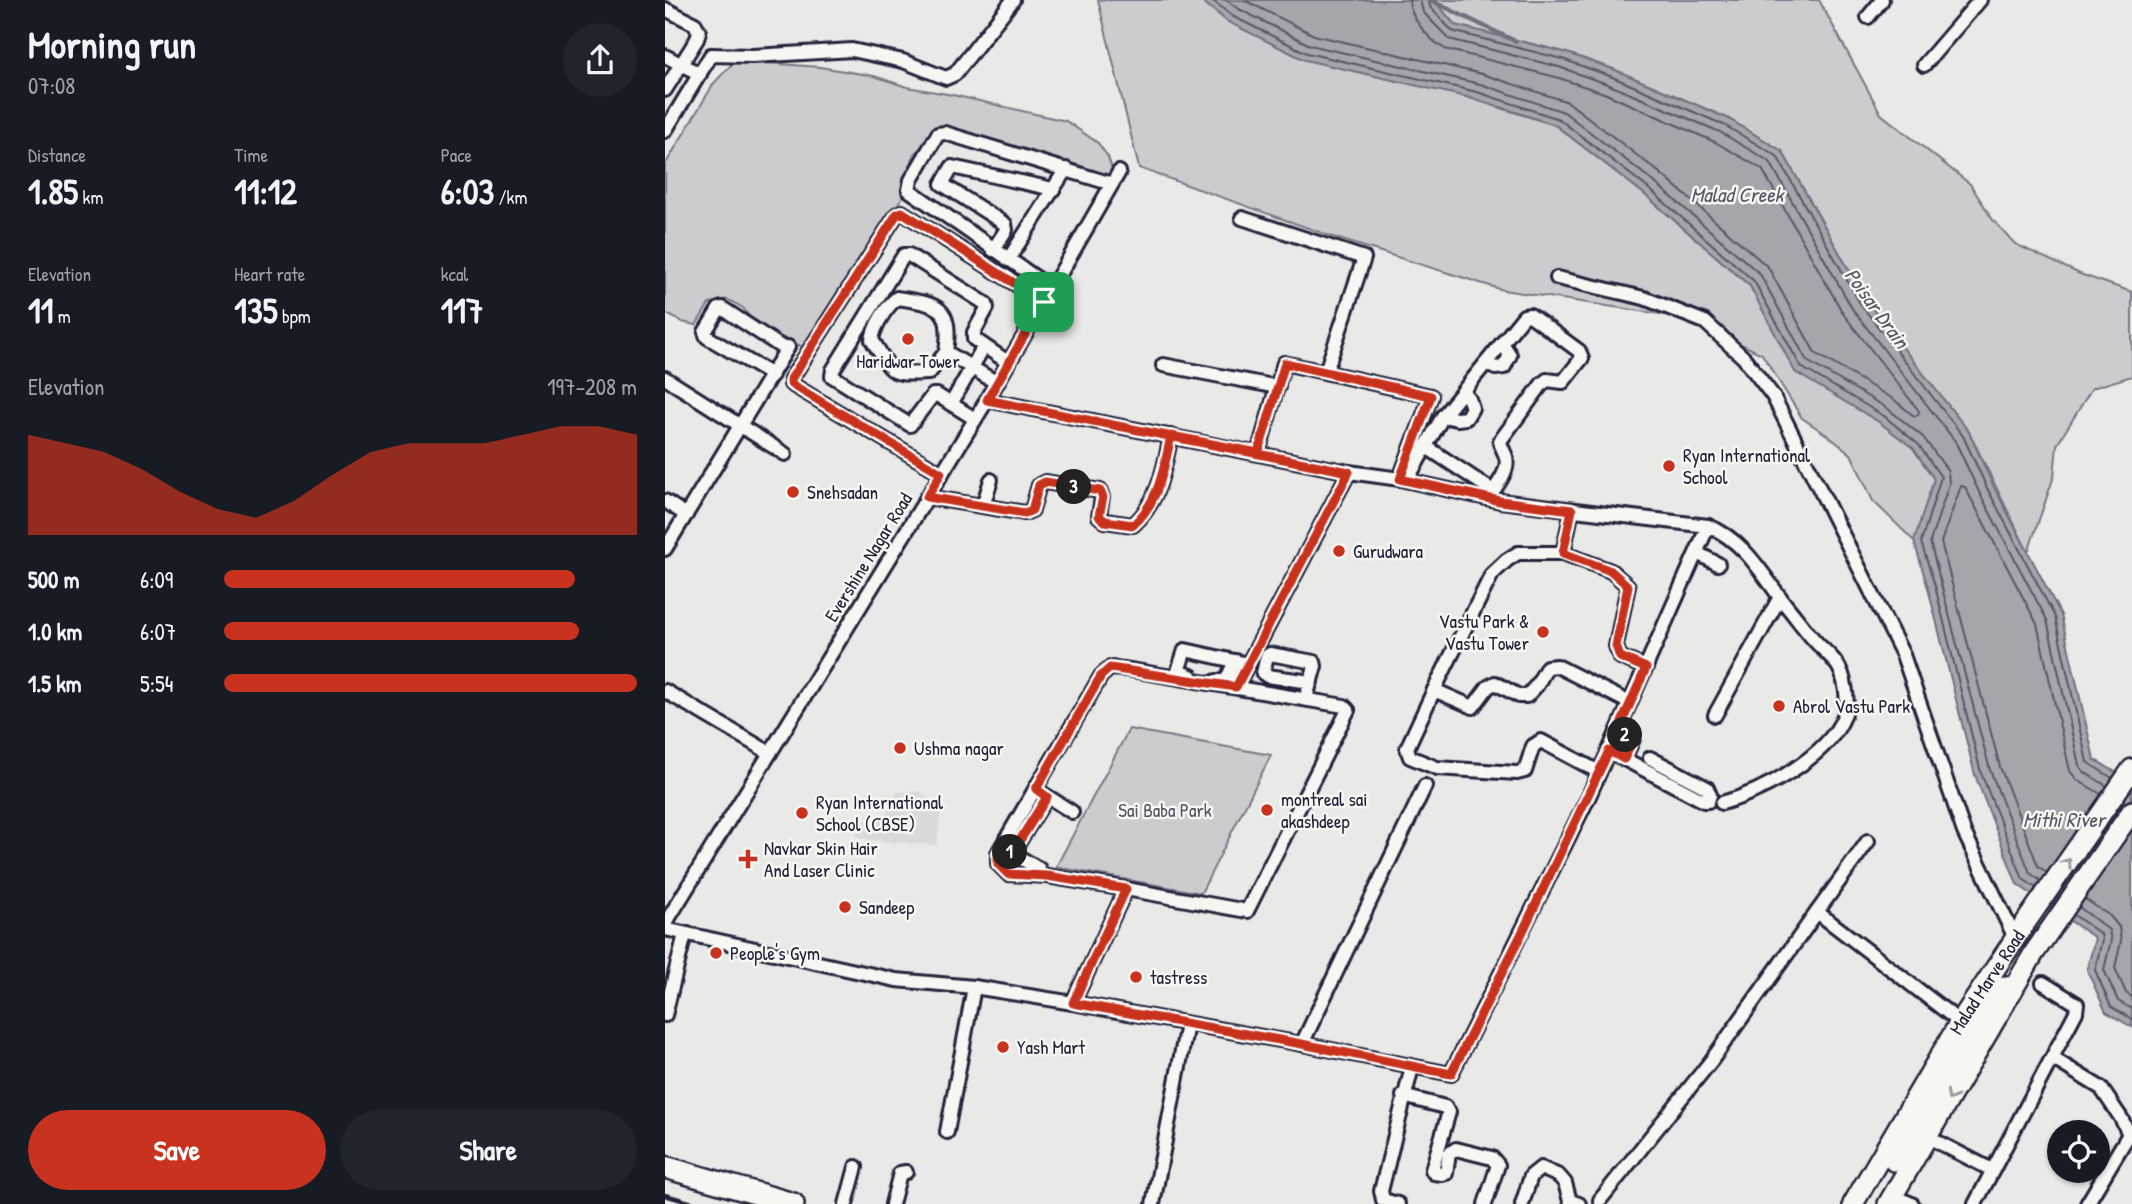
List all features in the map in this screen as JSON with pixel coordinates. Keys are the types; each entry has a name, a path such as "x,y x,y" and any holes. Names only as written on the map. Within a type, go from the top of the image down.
{"main road":[{"name":"Malad Marve Road","path":"1853,1204 1960,1022 2132,769"},
{"name":"Malad Marve Road","path":"1891,1200 2023,971 2132,811"},
{"path":"1868,1204 1992,997 2023,971"},
{"path":"665,1167 793,1204"}],"street":[{"path":"665,131 711,55 753,56 852,50 903,61 946,78 955,74 1013,0"},
{"path":"1868,17 1882,0"},
{"path":"1924,65 1980,0"},
{"path":"665,9 695,24 698,29 698,39 665,90"},
{"path":"665,56 700,74"},
{"path":"1052,289 909,190 911,180 938,134 945,133 1112,184"},
{"path":"993,250 1006,230 1005,224 942,184 952,167 1053,189"},
{"path":"1008,260 1066,169"},
{"name":"Evershine Nagar Road","path":"665,927 987,400 1119,172"},
{"path":"941,473 791,384 791,379 897,214 902,212 1044,302"},
{"path":"1242,218 1364,258 1326,371"},
{"path":"975,419 937,395 933,396 909,425 832,376 833,370 904,255 909,255 986,304 987,308 974,332 974,339 1009,362"},
{"path":"1557,278 1644,298 1705,322 1744,358 1773,396 1903,655 1964,832 2015,938"},
{"path":"883,289 897,298 937,306 944,315 948,334 946,352 929,373 893,372 872,340 875,329 897,298"},
{"path":"665,549 741,426 787,349 722,308 719,309 705,331 707,337 772,374"},
{"path":"1403,479 1443,416 1524,316 1529,315 1579,351 1582,358 1563,382 1547,380 1542,384 1500,441 1501,449 1507,458 1506,471 1490,495"},
{"path":"863,321 875,329"},
{"path":"951,404 984,346"},
{"path":"946,352 997,383"},
{"path":"1258,453 1285,363 1431,396 1403,479"},
{"path":"1163,365 1278,387"},
{"path":"665,378 785,454"},
{"path":"1443,416 1466,418 1472,408 1463,392"},
{"path":"987,400 1349,472 1403,479 1572,510 1708,526 1723,532 1748,553 1815,641 1836,663 1847,697 1844,715 1832,736 1811,757 1783,778 1744,797 1722,803"},
{"path":"927,497 1025,513 1032,510 1039,485 1045,482 1100,491 1103,497 1099,516 1105,521 1133,525 1140,519 1158,489 1171,436"},
{"path":"1425,446 1490,495"},
{"path":"1236,687 1243,665 1349,472"},
{"path":"983,506 991,480"},
{"path":"665,501 686,515"},
{"path":"1563,553 1572,510"},
{"path":"665,927 685,934 896,980 974,987 1073,1003 1451,1074 1609,751 1708,526"},
{"path":"1599,772 1541,741 1533,746 1525,771 1517,773 1437,768 1410,757 1407,748 1492,574 1518,553 1563,553 1611,571 1628,586 1616,646 1620,657 1646,668"},
{"path":"1697,553 1718,564"},
{"path":"1715,715 1780,597"},
{"path":"1243,665 1226,681 1202,680 1179,673 1185,650 1243,665 1267,675 1311,682"},
{"path":"1267,692 1267,656 1271,654 1314,662 1305,698"},
{"path":"1434,690 1473,707 1488,687 1495,683 1519,696 1527,696 1547,667 1557,666 1630,703"},
{"path":"1007,850 1036,789 1101,676 1110,668 1202,680 1305,698 1344,706 1348,710 1247,911 1047,876 1008,874 998,864 998,853 1007,850 1047,797"},
{"path":"665,691 770,753"},
{"path":"1618,731 1635,740 1624,759"},
{"path":"1609,751 1704,801 1709,801 1707,788 1650,758"},
{"path":"1302,1044 1425,786"},
{"path":"1036,789 1072,812"},
{"path":"1600,1200 1711,1061 1868,841"},
{"path":"1007,850 1039,869"},
{"path":"1073,1003 1126,889"},
{"path":"1817,912 1960,1022"},
{"path":"665,1015 685,934"},
{"path":"1975,1204 2076,1012 2077,1004 2043,983"},
{"path":"947,1132 974,987"},
{"path":"1153,1204 1187,1024"},
{"path":"2052,1058 2101,1088 2129,1135 2087,1204"},
{"path":"1398,1204 1383,1200 1381,1191 1412,1066"},
{"path":"1403,1096 1445,1107 1449,1112 1432,1170 1434,1173 1446,1172 1449,1154 1456,1149 1492,1158 1498,1165 1485,1204"},
{"path":"1929,1137 1992,1170"},
{"path":"846,1204 856,1167"},
{"path":"1522,1204 1531,1176 1541,1168 1559,1176 1565,1183 1570,1201 1579,1204"},
{"path":"892,1204 900,1173 906,1172"},
{"path":"1891,1200 1912,1204"}],"shaded area":[{"path":"921,791 941,810 937,845 875,841 856,836 860,822 885,816 897,792"}],"green space":[{"path":"1098,0 1201,0 1228,22 1555,125 1643,193 1750,286 1796,372 1879,422 1913,448 1934,479 1914,541 1873,501 1851,454 1802,418 1762,354 1686,318 1503,290 1339,239 1139,168"},
{"path":"1434,0 1819,0 1881,114 1970,184 1993,220 2015,244 2080,274 2132,292 2132,376 2092,388 2057,445 2054,476 2028,552 1969,432 1867,302 1782,151 1727,118 1613,69 1564,52 1455,25"},
{"path":"733,63 820,67 874,76 907,87 1066,121 1098,143 1108,157 1112,169 1108,177 1078,166 940,128 914,154 902,198 880,228 860,267 805,348 755,325 743,308 727,299 709,304 696,325 682,322 665,313 665,165 714,83"},
{"name":"Sai Baba Park","path":"1129,729 1271,755 1201,893 1056,867"}],"water":[{"name":"Malad Creek","path":"1201,0 1434,0 1455,25 1564,52 1613,69 1727,118 1782,151 1867,302 1969,432 1993,485 2061,615 2094,759 2132,782 2132,1027 2106,1012 2087,970 2095,938 2017,884 1975,775 1914,541 1934,479 1913,448 1879,422 1795,372 1750,286 1643,193 1555,125 1475,99 1305,60 1228,22"}],"waterway":[{"name":"Poisar Drain","path":"1430,0 1515,41"}],"railway":[{"path":"665,1195 696,1204"}],"place":[{"name":"Haridwar Tower","path":"908,339"},
{"name":"Ryan International School","path":"1669,466"},
{"name":"Snehsadan","path":"793,492"},
{"name":"Gurudwara","path":"1339,551"},
{"name":"Vastu Park & Vastu Tower","path":"1543,632"},
{"name":"Abrol Vastu Park","path":"1779,706"},
{"name":"Ushma nagar","path":"900,748"},
{"name":"montreal sai akashdeep","path":"1267,810"},
{"name":"Ryan International School (CBSE)","path":"802,813"},
{"name":"Navkar Skin Hair And Laser Clinic","path":"748,859"},
{"name":"Sandeep","path":"845,907"},
{"name":"People's Gym","path":"716,953"},
{"name":"tastress","path":"1136,977"},
{"name":"Yash Mart","path":"1003,1047"}],"route":[{"path":"1044,302 902,212 897,214 791,379 791,384 941,473 927,497 1025,513 1032,510 1039,485 1045,482 1100,491 1103,497 1099,516 1105,521 1133,525 1140,519 1158,489 1171,436 1258,453 1285,363 1431,396 1400,479 1500,501 1572,510 1563,553 1611,571 1628,586 1616,646 1620,657 1646,668 1618,731 1633,739 1624,759 1609,751 1451,1074 1073,1003 1126,889 1047,876 1008,874 998,864 998,853 1002,847 1012,853 1047,797 1036,789 1101,676 1110,668 1236,687 1349,472 1258,453 987,400 1044,302"}],"water label":[{"name":"Mithi River","path":"2064,819"}]}
